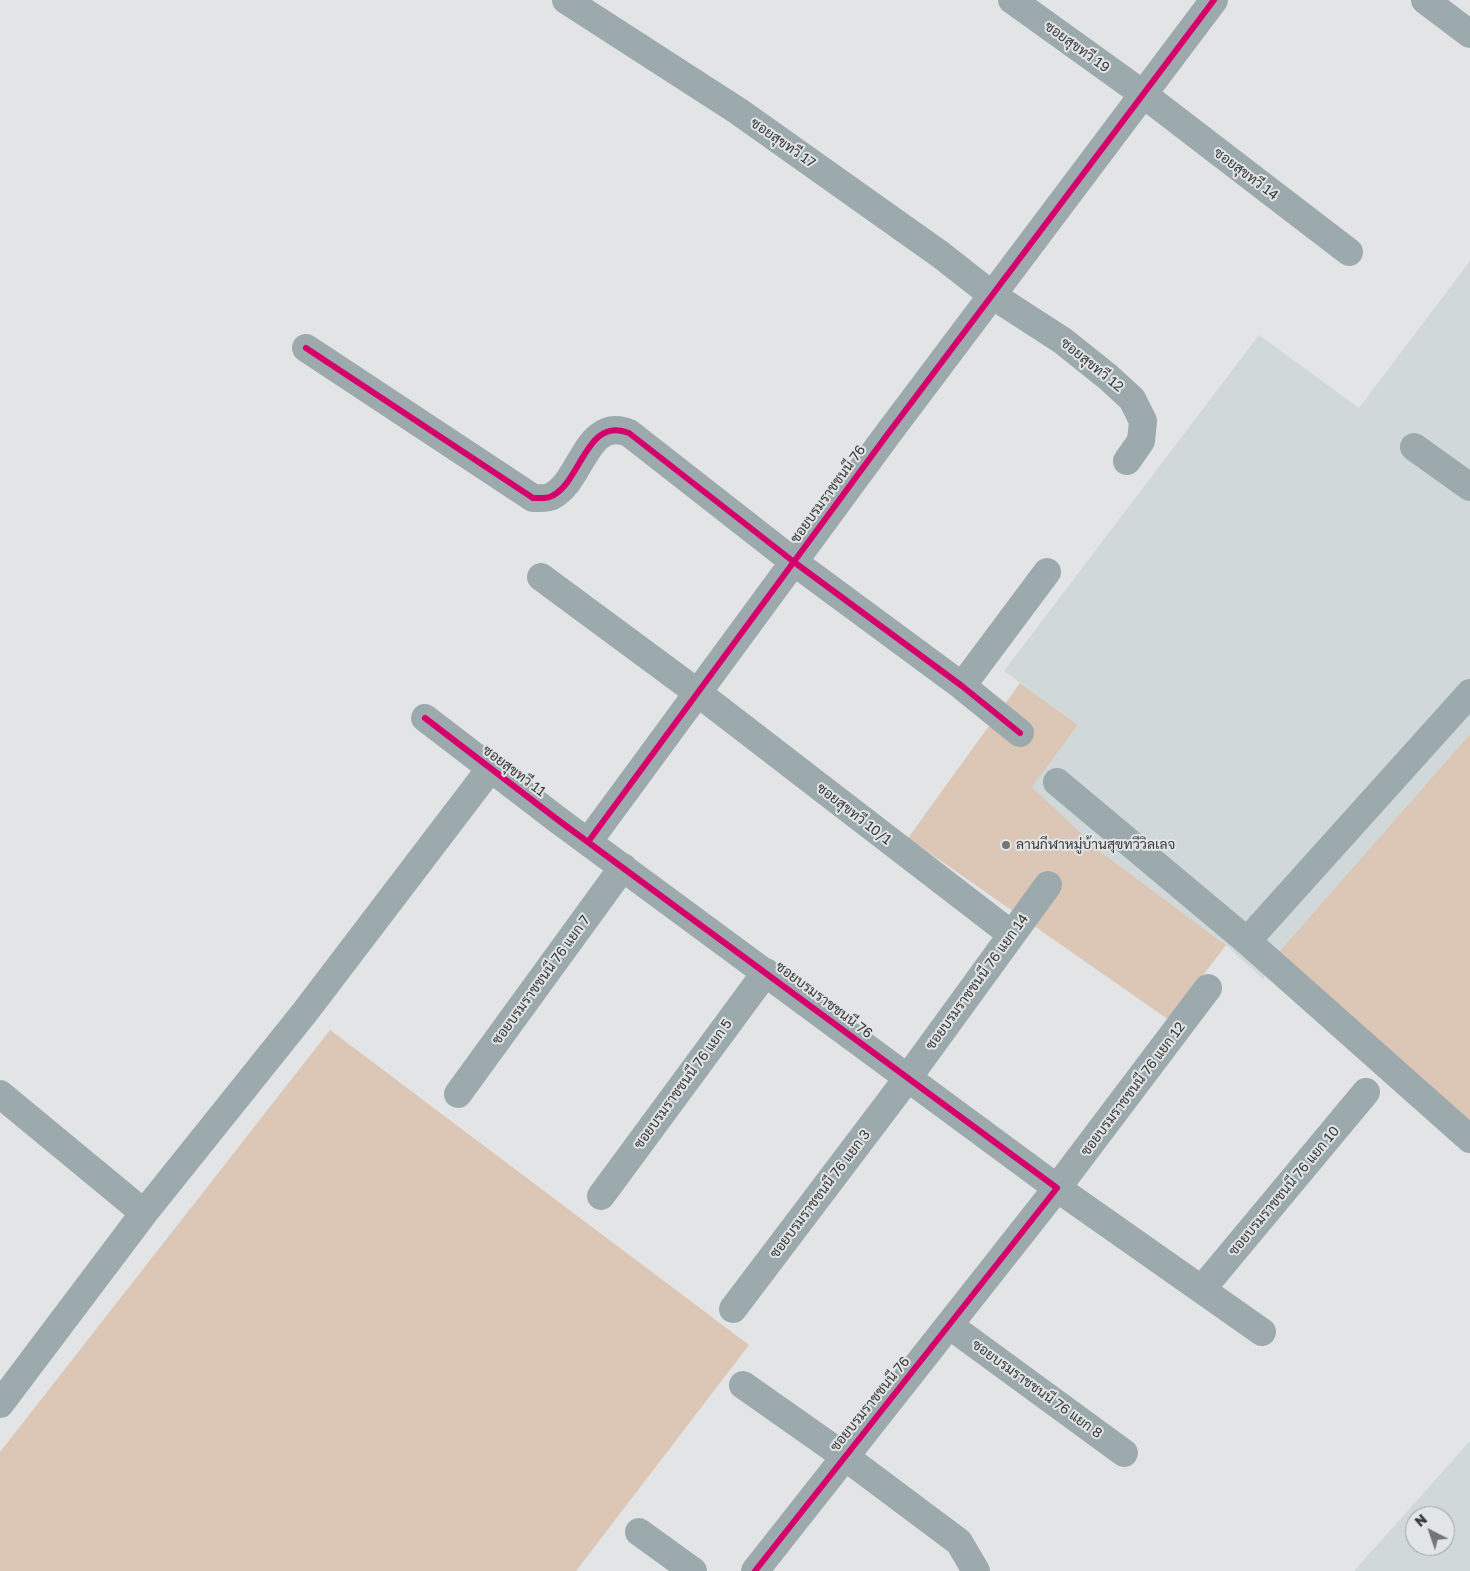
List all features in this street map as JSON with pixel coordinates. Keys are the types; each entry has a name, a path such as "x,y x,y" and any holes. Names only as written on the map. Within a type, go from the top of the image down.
{"street":[{"name":"ซอยสุขทวี 17","path":"566,0 738,111 933,249 992,295"},
{"name":"ซอยสุขทวี 19","path":"1012,0 1143,94"},
{"name":"ซอยบรมราชชนนี 76","path":"755,1571 1057,1188 907,1080 766,972 588,842 887,435 1214,0"},
{"path":"1425,0 1470,34"},
{"name":"ซอยสุขทวี 14","path":"1143,94 1350,252"},
{"name":"ซอยสุขทวี 12","path":"992,295 1063,341 1132,399 1143,421 1142,441 1127,461"},
{"path":"306,348 533,498 550,497 564,489 595,439 608,430 619,430 629,433 794,562 962,686 1020,733"},
{"path":"1414,447 1470,487"},
{"path":"962,686 1047,572"},
{"name":"ซอยสุขทวี 10/1","path":"541,578 698,693 1011,934"},
{"path":"1247,941 1470,693"},
{"name":"ซอยสุขทวี 11","path":"425,718 588,842"},
{"name":"ซอยสุขทวี 11","path":"5,1397 144,1214 305,1012 490,769"},
{"path":"1057,782 1247,941 1470,1139"},
{"name":"ซอยบรมราชชนนี 76 แยก 7","path":"458,1094 623,866"},
{"name":"ซอยบรมราชชนนี 76 แยก 14","path":"907,1080 1048,885"},
{"name":"ซอยบรมราชชนนี 76 แยก 5","path":"601,1196 766,972"},
{"name":"ซอยบรมราชชนนี 76 แยก 12","path":"1057,1188 1208,988"},
{"name":"ซอยบรมราชชนนี 76 แยก 3","path":"733,1308 907,1080"},
{"name":"ซอยบรมราชชนนี 76 แยก 10","path":"1202,1289 1366,1092"},
{"path":"0,1094 144,1214"},
{"path":"1057,1188 1262,1332"},
{"name":"ซอยบรมราชชนนี 76 แยก 8","path":"949,1326 1124,1454"},
{"path":"743,1385 844,1456 959,1542 976,1571"},
{"path":"639,1532 693,1571"}],"shaded area":[{"path":"1470,261 1470,734 1278,953 1263,979 1226,945 1101,852 1031,787 1078,725 1004,671 1259,335 1359,408"},
{"name":"ลานกีฬาหมู่บ้านสุขทวีวิลเลจ","path":"1020,683 1078,725 1032,787 1101,852 1226,945 1169,1020 908,838"},
{"path":"1470,734 1470,1122 1278,953"},
{"path":"330,1030 749,1345 576,1571 0,1571 0,1452"},
{"path":"1470,1441 1470,1571 1354,1571 1405,1514 1405,1556 1455,1556 1455,1506 1412,1506"}],"cycle path":[{"path":"588,842 887,435 1214,0"},
{"path":"306,348 533,498 550,497 562,488 594,442 603,434 615,430 629,433 794,562 962,686 1020,733"},
{"path":"425,718 558,820 1057,1188 755,1571"}],"place":[{"name":"ลานกีฬาหมู่บ้านสุขทวีวิลเลจ","path":"1006,845"}]}
